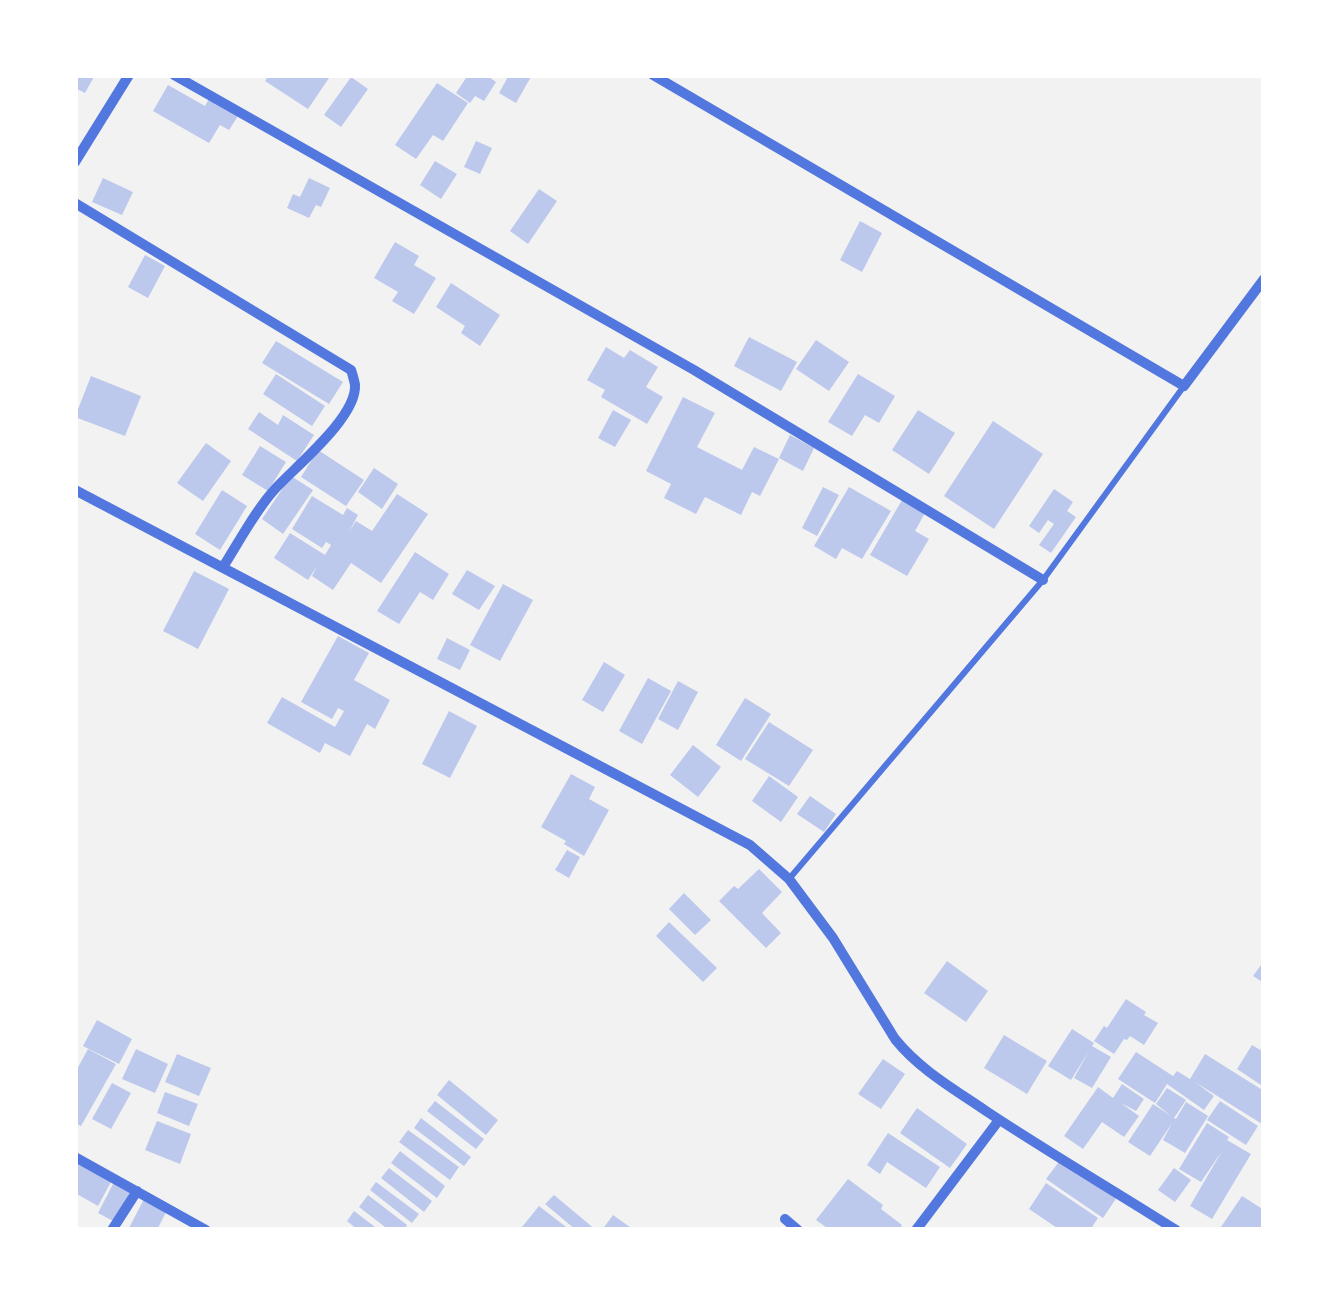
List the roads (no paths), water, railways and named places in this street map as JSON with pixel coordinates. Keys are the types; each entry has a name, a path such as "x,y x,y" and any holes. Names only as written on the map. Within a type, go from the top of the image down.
{"street":[{"path":"75,162 129,75"},
{"path":"174,75 694,370 1043,580"},
{"path":"653,75 1184,386 1264,279"},
{"path":"75,203 351,370 355,384 345,414 273,491 223,568"},
{"path":"75,490 750,845 789,879 833,938 906,1053 999,1120 1176,1230"},
{"path":"916,1230 999,1120"},
{"path":"75,1157 206,1230"},
{"path":"112,1230 137,1192"},
{"path":"785,1219 798,1230"}],"lane":[{"path":"789,879 1043,580 1184,386"}]}
